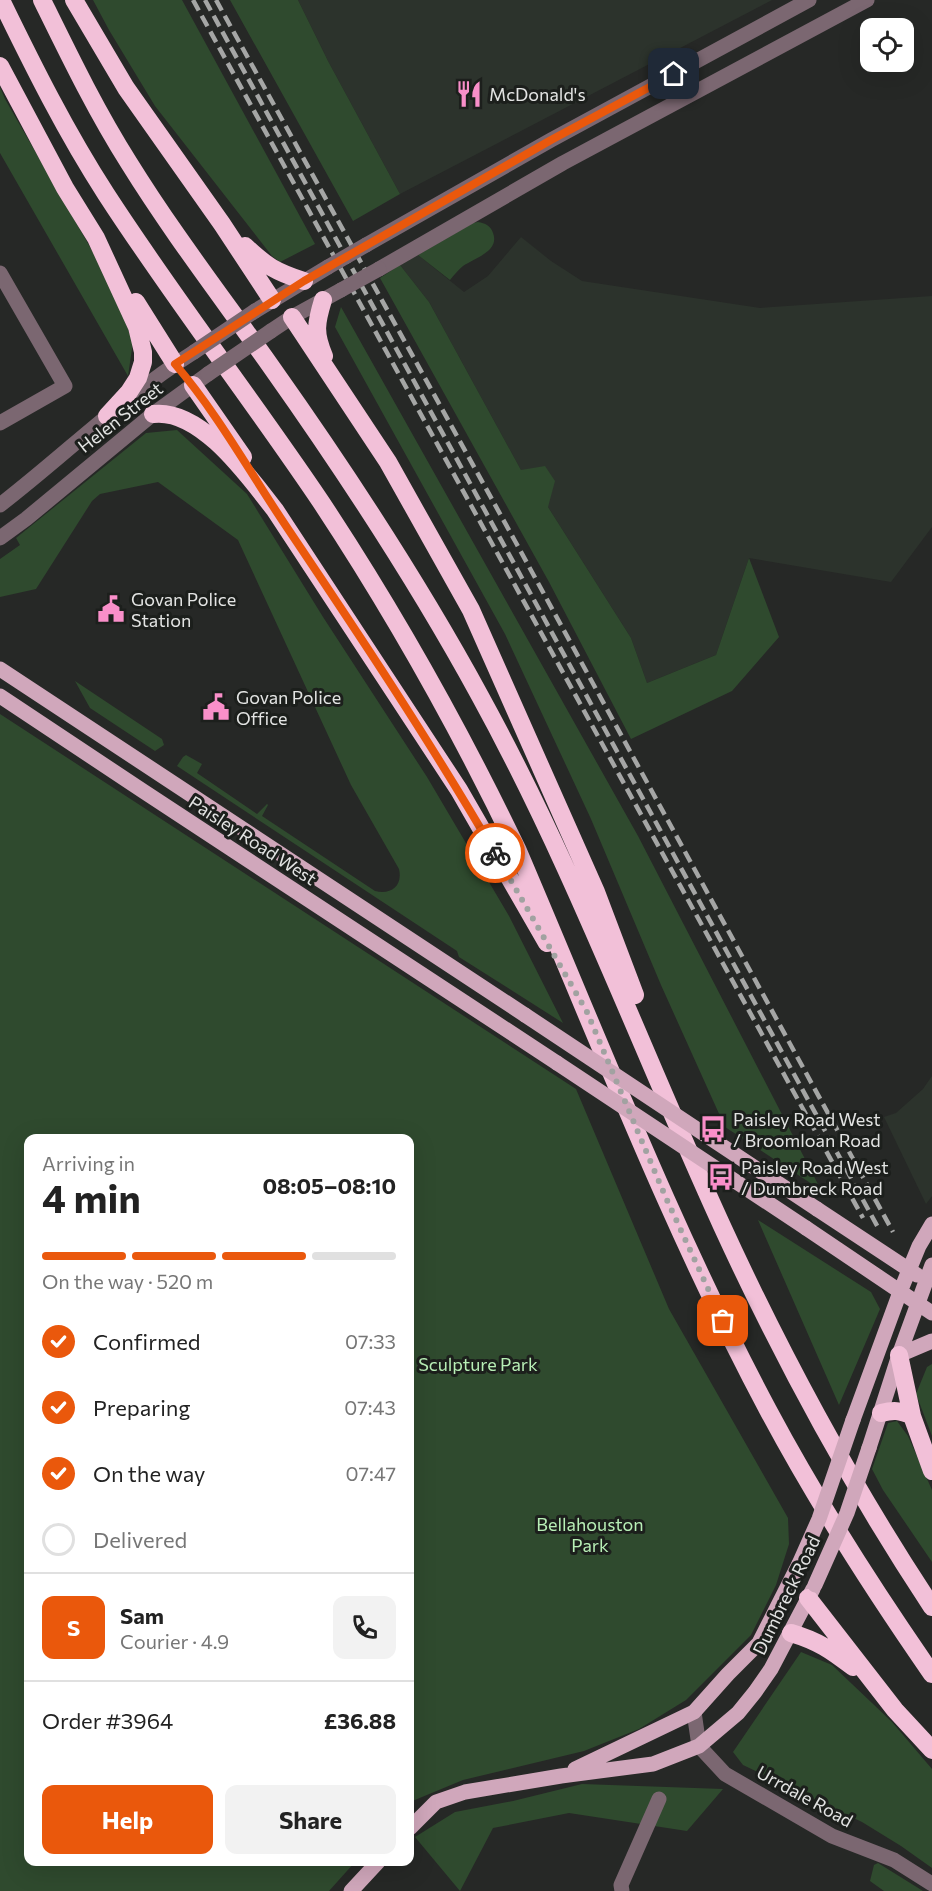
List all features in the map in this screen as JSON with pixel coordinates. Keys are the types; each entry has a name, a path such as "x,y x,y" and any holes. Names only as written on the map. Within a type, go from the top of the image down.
{"highway":[{"path":"1,0 32,65 105,192 145,253 321,502 430,680 482,776 518,851 670,1209 715,1305 791,1453 846,1546 932,1674"},
{"path":"42,0 95,104 127,159 184,248 351,482 394,549 478,691 526,783 578,894 721,1224 798,1384 866,1504 932,1607"},
{"path":"74,0 153,129 222,224 272,300"},
{"path":"0,66 65,188 175,364"},
{"path":"222,224 269,268 304,281"},
{"path":"96,238 137,327 143,352 135,385 107,416"},
{"path":"323,300 316,321 319,344 340,391"},
{"path":"292,316 388,462 471,610 596,892 721,1224"},
{"path":"201,379 238,449 275,510 459,790 587,1012"},
{"path":"153,414 168,414 181,418 211,438 243,470 275,510"},
{"path":"899,1355 912,1416 932,1471"},
{"path":"881,1413 902,1411 912,1416"},
{"path":"812,1592 875,1685 932,1750"},
{"path":"791,1633 814,1640 833,1651 875,1685"}],"main road":[{"name":"Paisley Road West","path":"0,669 909,1270"},
{"name":"Paisley Road West","path":"0,696 900,1292"},
{"name":"Dumbreck Road","path":"561,1776 694,1712 759,1643 796,1571 819,1519 900,1292 919,1246 932,1224"},
{"name":"Dumbreck Road","path":"414,1824 436,1802 465,1792 653,1764 699,1746 738,1713 771,1669 791,1633 848,1513 899,1355 918,1304 929,1283 932,1265"},
{"path":"909,1270 929,1283"},
{"path":"900,1292 932,1314"},
{"path":"899,1355 932,1341"},
{"path":"853,1420 881,1413"},
{"path":"796,1571 812,1592"},
{"path":"351,1891 374,1866"}],"street":[{"name":"Helen Street","path":"0,505 107,416 175,364 272,300 551,140 809,0"},
{"name":"Helen Street","path":"0,538 153,414 292,316 379,269 563,163 867,0"},
{"path":"0,273 65,386 0,423"},
{"path":"272,300 292,316"},
{"path":"175,364 201,379"},
{"path":"694,1712 699,1746"},
{"name":"Urrdale Road","path":"699,1746 724,1774 832,1836 894,1860 932,1884"},
{"path":"622,1891 621,1885 659,1799"}],"shaded area":[{"path":"298,0 772,0 400,194 328,61"},
{"path":"521,237 551,261 582,281 760,308 932,296 932,527 891,582 749,558 716,655 647,683 631,638 548,507 521,470 429,302 400,265 418,255 464,292 488,276"},
{"path":"932,1076 932,1196 926,1204 884,1117 896,1113 923,1089"}],"green space":[{"path":"93,0 182,0 315,244 280,262 272,256 155,106"},
{"path":"230,0 298,0 328,61 400,194 353,221"},
{"path":"0,87 109,280 133,342 128,376 0,153"},
{"path":"478,222 491,228 493,245 485,253 463,266 450,280 418,255 473,223"},
{"path":"400,265 429,302 521,470 545,466 555,481 548,507 631,638 647,683 716,655 749,558 779,637 732,691 631,739 549,582 380,278"},
{"path":"341,307 638,836 821,1190 725,1127 661,985 591,819 505,634 335,327"},
{"path":"177,430 247,494 323,617 427,777 509,916 563,1023 459,957 457,951 177,766 186,755 202,764 197,773 257,814 267,804 262,816 375,891 386,892 397,884 399,869 351,785 238,540 158,482 100,494 92,501 36,589 0,597 0,559 20,545 16,538 146,433"},
{"path":"75,681 162,739 164,745 155,751 90,708"},
{"name":"Bellahouston Park","path":"0,714 576,1089 669,1309 788,1518 789,1544 776,1585 751,1635 686,1700 639,1729 584,1751 463,1780 414,1800 414,1134 24,1134 24,1866 351,1866 329,1891 0,1891"},
{"path":"758,1220 871,1292 880,1309 839,1405"},
{"path":"932,1364 932,1436 916,1394 927,1367"},
{"path":"897,1421 908,1436 932,1490 932,1562 883,1490 872,1469 888,1423"},
{"path":"801,1652 832,1665 892,1722 932,1769 932,1868 862,1822 743,1765 733,1752"},
{"path":"582,1784 723,1789 687,1831 569,1813 493,1828 460,1891 415,1837 455,1812"},
{"path":"878,1863 923,1891 884,1891 870,1881 874,1865"}],"railway":[{"path":"193,0 863,1218"},
{"path":"205,0 880,1231"},
{"path":"216,0 893,1232"}],"way so far":[{"path":"495,853 587,1012 684,1240 723,1321"}],"place":[{"name":"McDonald's","path":"469,94"},
{"name":"Govan Police Station","path":"111,609"},
{"name":"Govan Police Office","path":"216,707"},
{"name":"Paisley Road West / Broomloan Road","path":"713,1129"},
{"name":"Paisley Road West / Dumbreck Road","path":"721,1177"}],"route":[{"path":"495,853 459,790 275,510 238,449 193,385 175,364 304,281 551,140 674,74"}],"park label":[{"name":"Sculpture Park","path":"478,1364"}]}
